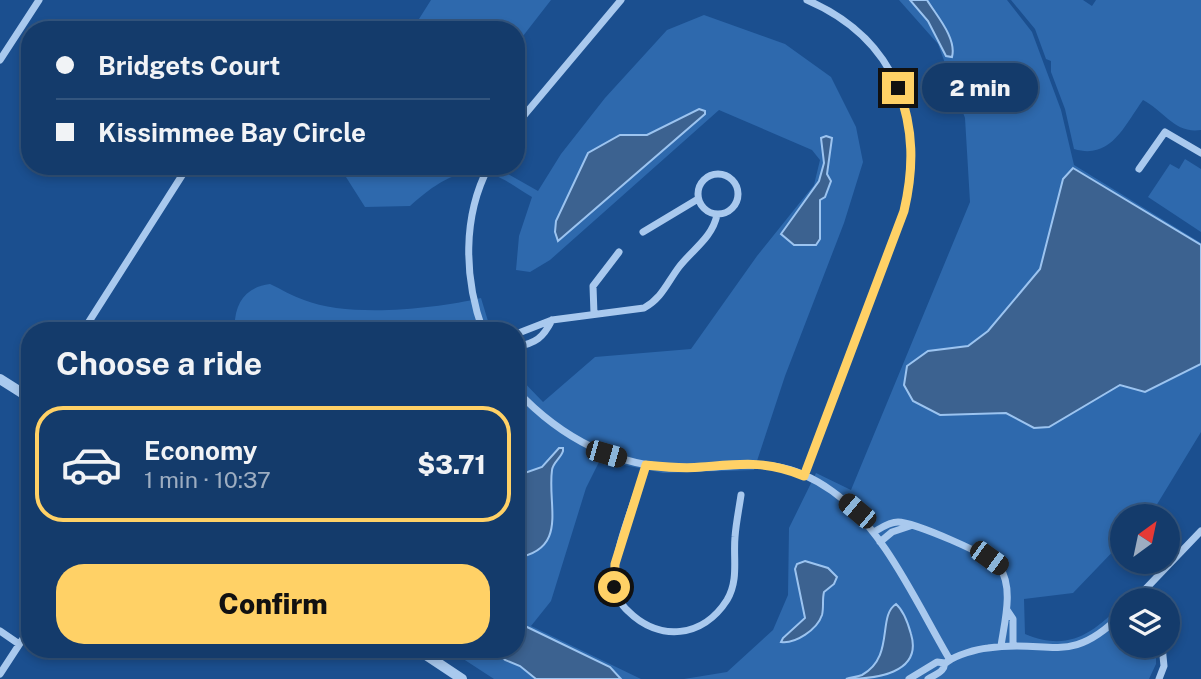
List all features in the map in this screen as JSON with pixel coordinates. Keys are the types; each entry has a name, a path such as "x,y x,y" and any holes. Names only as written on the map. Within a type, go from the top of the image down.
{"street":[{"path":"25,21 39,0"},
{"path":"525,114 621,0"},
{"path":"804,476 904,211 912,178 912,153 906,108 890,67 866,37 833,11 807,0"},
{"path":"0,60 21,28"},
{"path":"1139,169 1165,132 1201,153"},
{"path":"724,174 738,188 737,201 730,211 717,215 705,210 698,199 700,185 710,176 724,174"},
{"path":"89,322 182,175"},
{"path":"480,322 468,267 470,226 484,175"},
{"path":"643,232 675,210 698,199"},
{"path":"525,330 552,320 644,308 657,301 679,267 714,228 717,215"},
{"path":"594,314 593,286 619,252"},
{"path":"525,345 537,342 552,320"},
{"path":"0,379 21,392"},
{"path":"525,398 550,422 582,444 646,465 702,467 757,463 783,467 831,490 857,511 874,532 947,662"},
{"path":"646,465 615,564 614,587 623,607 642,625 660,632 696,628 714,615 727,600 735,582 735,538 741,495"},
{"path":"874,532 892,522 927,528 946,540 976,551 1000,566 1007,585 1007,610 1004,615 1001,646"},
{"path":"880,542 892,532 912,526"},
{"path":"1146,588 1201,531"},
{"path":"1007,610 1013,619 1013,645"},
{"path":"909,679 937,662 947,662 985,648 1013,645 1054,650 1077,646 1102,634 1110,626"},
{"path":"0,631 19,644"},
{"path":"0,674 21,641"},
{"path":"430,658 462,679"},
{"path":"1160,679 1163,658"},
{"path":"928,679 943,670 947,662"}],"shaded area":[{"path":"431,0 551,0 525,33 525,21 418,21"},
{"path":"899,0 1007,0 1032,32 1061,110 1074,165 1201,243 1201,432 1157,504 1110,504 1110,554 1073,593 1024,599 1025,634 1054,641 1067,640 1089,631 1110,615 1110,658 1156,658 1156,664 1149,679 684,679 727,672 773,630 788,595 789,528 816,473 851,490 970,202 965,118 938,44"},
{"path":"910,0 927,0 949,35 952,57 946,56 928,21"},
{"path":"1011,0 1083,0 1092,6 1096,0 1201,0 1201,130 1184,129 1143,100 1123,130 1107,145 1098,150 1074,149 1065,109 1051,72 1051,61 1046,59 1035,29"},
{"path":"704,15 785,44 831,77 856,127 863,162 844,223 785,376 754,470 663,473 600,460 586,488 551,601 531,626 641,679 494,679 462,658 525,658 525,383 543,402 595,357 691,349 757,256 814,185 820,160 812,150 719,110 550,260 530,272 516,270 519,236 532,197 494,175 510,175 538,191 561,154 605,98 667,30"},
{"path":"699,109 705,111 705,114 558,241 556,221 588,153 620,135 647,135"},
{"path":"821,138 832,138 827,174 831,181 825,197 820,200 820,239 816,245 794,245 781,234 819,181 824,163"},
{"path":"1185,159 1201,169 1201,232 1148,197 1170,164 1179,169"},
{"path":"1073,168 1201,245 1201,364 1145,392 1120,385 1049,427 1034,428 1006,413 940,415 913,401 904,385 907,366 928,351 968,346 988,331 1040,269 1063,179"},
{"path":"345,175 456,175 438,184 410,206 365,207"},
{"path":"270,284 304,300 344,309 392,310 481,298 488,322 235,322 242,299 247,293"},
{"path":"559,448 563,448 552,470 552,524 549,536 543,546 525,555 525,473 542,467"},
{"path":"805,561 828,568 837,577 834,584 824,592 822,615 811,631 793,641 781,642 805,618 795,569 797,564"},
{"path":"896,604 911,634 913,647 910,658 894,672 870,678 846,679 862,675 879,658 887,618"},
{"path":"525,626 610,667 621,679 536,679 520,666 503,658 525,658"}],"route":[{"path":"614,587 615,564 646,465 679,468 757,463 783,467 804,476 904,211 912,178 912,153 906,108 898,88"}]}
